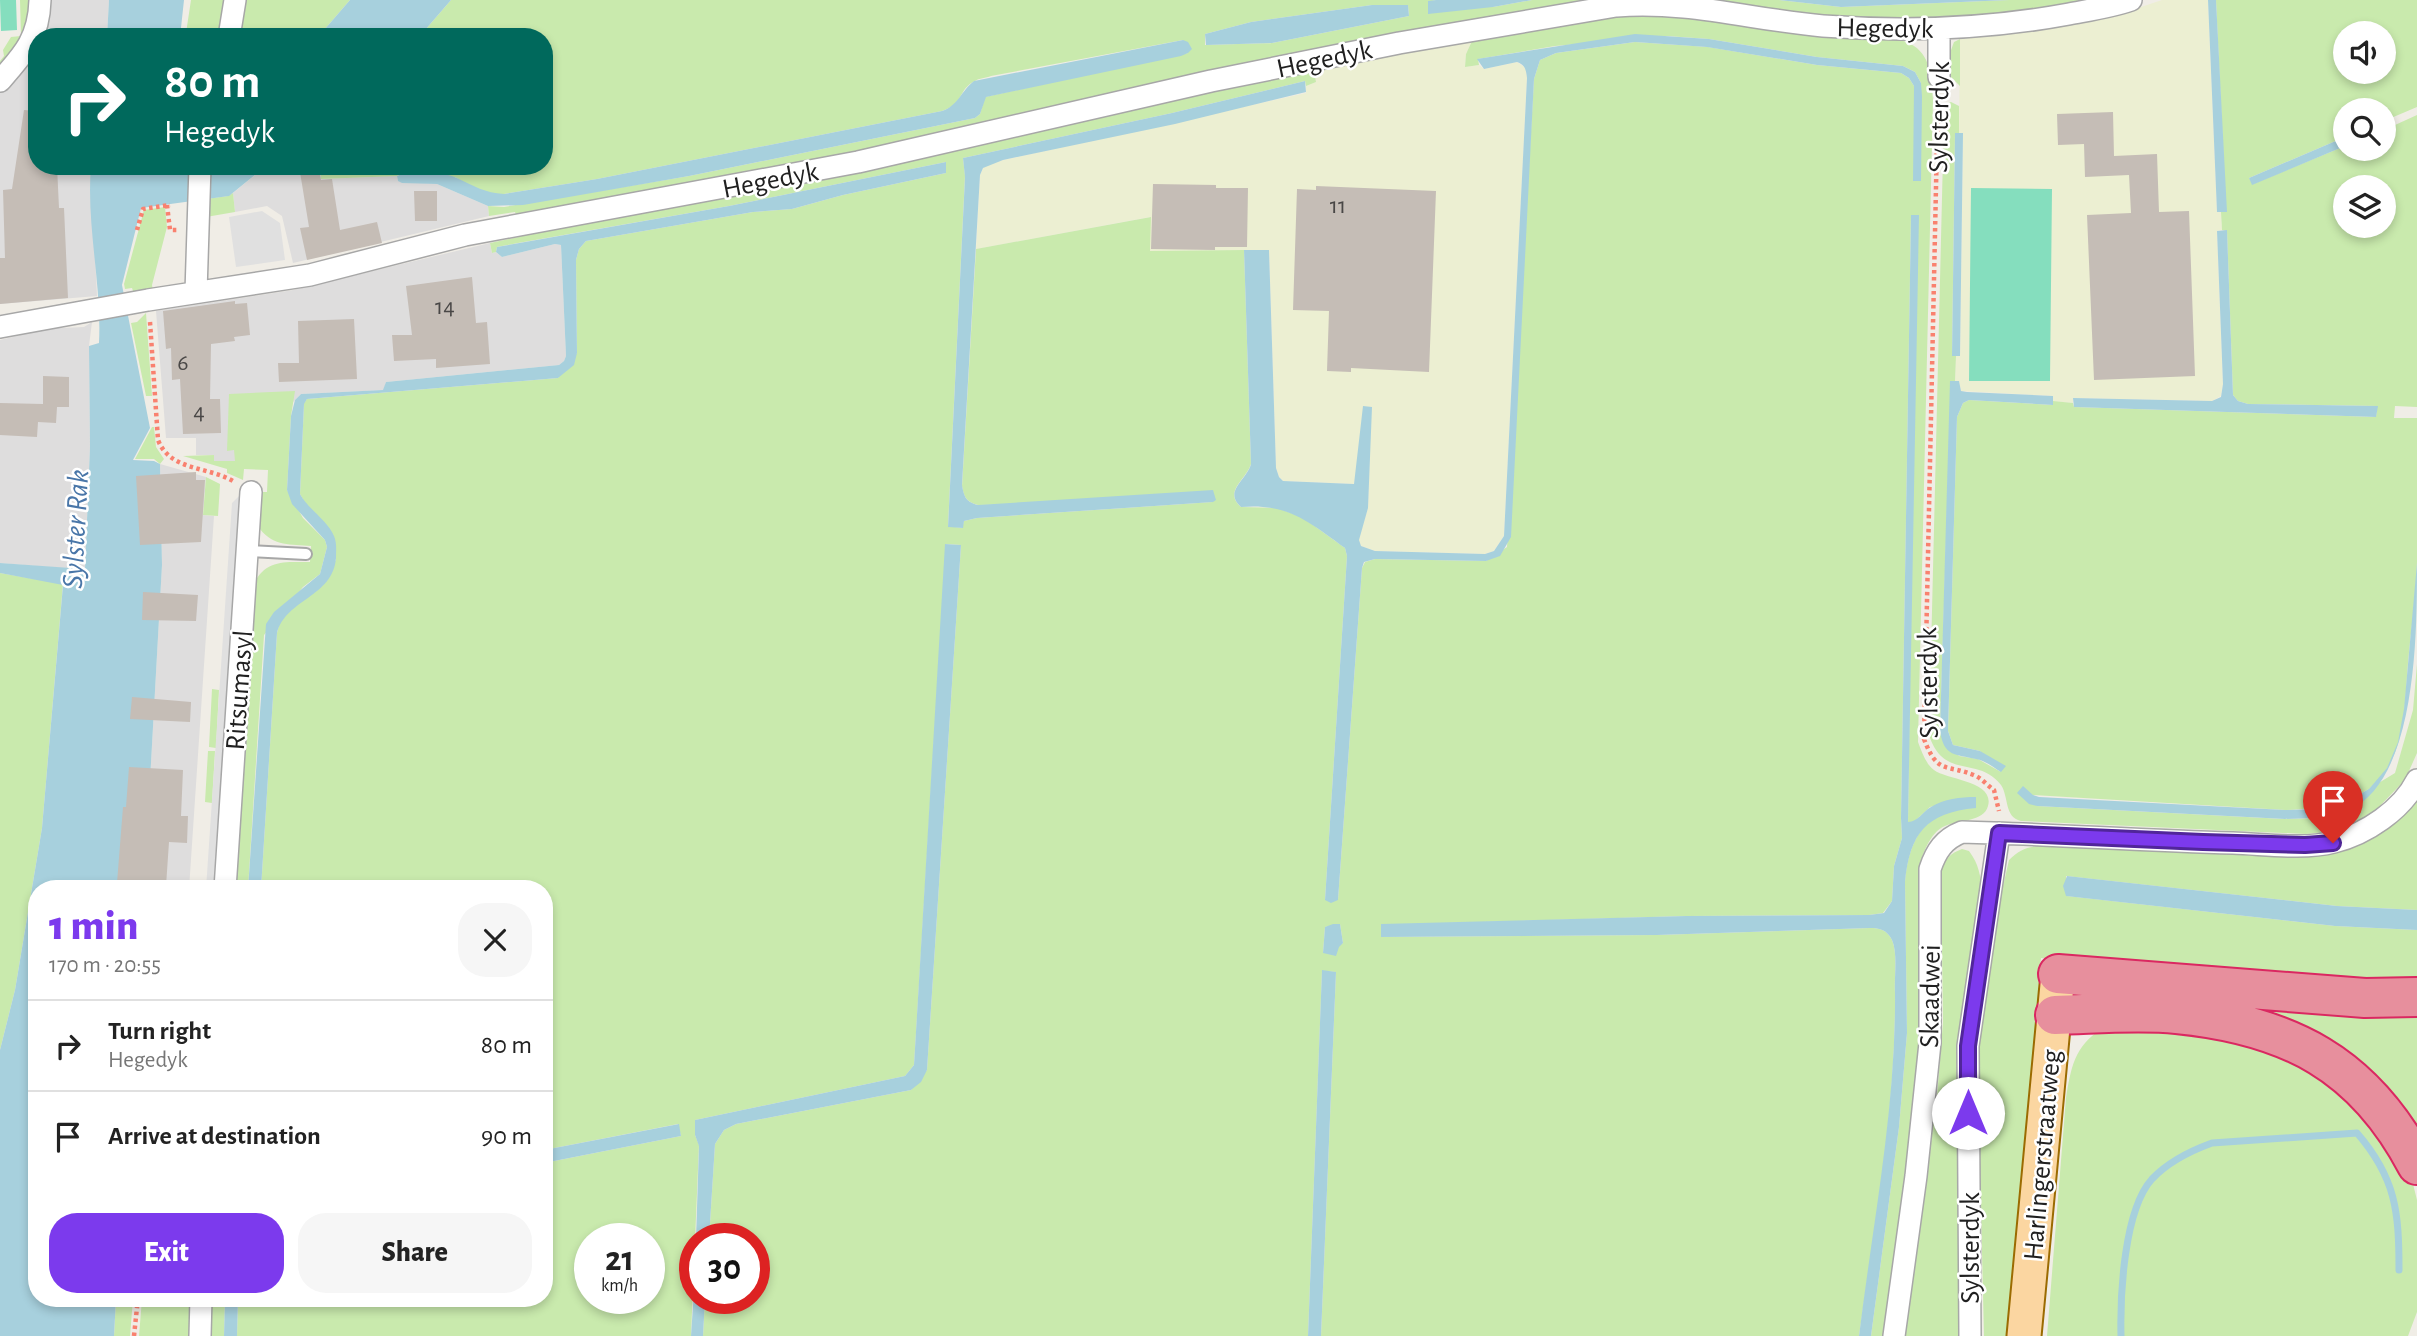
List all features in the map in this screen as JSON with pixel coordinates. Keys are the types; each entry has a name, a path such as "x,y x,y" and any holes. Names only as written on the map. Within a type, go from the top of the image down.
{"highway":[{"path":"2058,974 2365,999 2417,996"},
{"path":"2055,1015 2186,1015 2220,1019 2305,1046 2344,1071 2374,1099 2404,1140 2417,1166"}],"main road":[{"name":"Harlingerstraatweg","path":"2024,1336 2058,974"}],"street":[{"path":"36,28 40,0"},
{"path":"230,28 235,0"},
{"name":"Hegedyk","path":"197,292 310,275 465,235 858,162 1211,81 1340,55 1616,6 1651,3 1685,5 1822,26 1939,29 2043,19 2131,0"},
{"name":"Sylsterdyk","path":"1938,77 1939,29"},
{"path":"0,81 28,48"},
{"path":"0,327 197,292 200,175"},
{"name":"Ritsumasyl","path":"226,880 251,492"},
{"path":"1999,833 2203,842 2305,845 2333,843 2358,834 2380,821 2398,805 2417,780"},
{"name":"Skaadwei","path":"1894,1336 1916,1176 1930,1043 1930,869 1934,855 1951,836 1962,832 1999,833"},
{"name":"Sylsterdyk","path":"1970,1336 1968,1046 1999,833"},
{"path":"200,1336 201,1307"}],"lane":[{"path":"247,551 306,554"}],"path":[{"name":"Sylsterdyk","path":"1938,77 1924,739 1931,757 1942,767 1977,777 1994,790 1999,833"},
{"path":"137,230 143,209 168,205 168,218"},
{"path":"139,302 158,440 162,450 172,460 223,477"},
{"path":"134,1336 137,1307"}],"shaded area":[{"path":"47,0 109,0 107,28 43,28"},
{"path":"28,59 28,175 91,175 97,296 0,304 0,90"},
{"path":"255,175 321,175 322,179 397,176 398,181 437,184 488,206 489,216 293,263 282,216 267,206 235,212 233,193"},
{"path":"262,211 280,223 285,260 236,267 229,217"},
{"path":"490,243 492,253 496,252 502,257 555,244 561,245 566,356 559,365 386,382 384,390 301,394 235,461 214,461 213,455 196,455 196,438 166,438 156,311 293,290"},
{"path":"92,322 89,346 90,447 85,570 0,563 0,340 59,326 84,327"},
{"path":"160,464 206,477 203,515 214,516 190,880 144,880 162,565"},
{"path":"241,494 216,880 207,880 232,503"}],"green space":[{"path":"0,0 16,0 17,30 1,31"},
{"path":"20,0 33,0 31,26 0,73 3,50 11,37 21,36"},
{"path":"191,0 229,0 222,28 187,28"},
{"path":"242,0 350,0 326,28 237,28"},
{"path":"451,0 1436,0 1428,2 1493,7 1532,0 1593,0 1203,73 858,152 517,217 515,212 489,216 488,206 504,207 689,176 975,118 980,114 985,97 1188,53 1183,40 991,76 970,84 958,101 942,111 597,179 491,194 455,177 429,175 553,175 553,28 427,28","holes":["1372,5 1408,5 1409,16 1272,43 1205,45 1205,34 1251,22"]},
{"path":"1708,0 1779,0 1841,7 2009,0 2087,0 2022,11 1956,17 1858,19 1810,16"},
{"path":"2162,0 2208,0 2217,212 2221,212 2222,230 2217,231 2223,384 2221,396 2212,401 2073,398 2073,403 2053,401 2053,396 1961,391 1959,381 1955,381 1956,356 1960,356 1963,134 1959,133 1960,39 2043,28 2132,10"},
{"path":"2216,0 2417,0 2417,107 2396,116 2396,98 2333,98 2333,142 2249,178 2253,184 2333,151 2333,161 2396,161 2396,125 2417,115 2417,407 2395,406 2394,418 2417,418 2416,587 2405,703 2398,743 2388,767 2369,789 2395,773 2413,710 2417,664 2417,753 2405,780 2374,812 2357,823 2336,831 2306,834 2021,821 2012,815 2001,785 1992,776 1943,758 1935,749 1929,735 1944,115 1948,103 1959,106 1959,133 1955,134 1952,355 1956,356 1955,381 1951,381 1940,731 1959,756 1978,759 2001,772 1980,751 1953,745 1948,731 1957,417 1963,403 1969,400 2053,405 2053,401 2073,403 2074,407 2376,417 2377,406 2248,404 2238,401 2233,395 2227,231 2222,230 2221,212 2226,212","holes":["2033,795 2285,810 2328,806 2355,797 2321,818 2284,819 2037,806"]},
{"path":"1634,13 1691,16 1833,36 1902,41 1920,51 1927,63 1933,99 1918,742 1924,757 1934,770 1977,786 1988,798 1988,806 1986,811 1976,818 1950,824 1935,833 1927,845 1920,865 1923,987 1918,1079 1884,1336 1871,1336 1899,1127 1907,1033 1906,872 1911,851 1926,825 1943,813 1976,807 1975,797 1930,807 1915,821 1908,823 1912,511 1911,216 1902,838 1894,866 1892,901 1883,913 1869,915 1686,916 1381,925 1381,937 1657,935 1870,928 1885,932 1892,940 1895,959 1892,1079 1859,1336 1321,1336 1336,972 1322,971 1308,1336 703,1336 704,1314 770,1314 770,1223 710,1223 715,1144 724,1130 736,1124 911,1090 927,1070 961,545 946,544 914,1065 905,1076 695,1120 695,1135 699,1145 696,1223 679,1223 679,1314 692,1314 691,1336 237,1336 238,1307 553,1307 553,1161 681,1136 678,1124 553,1148 553,880 262,880 277,633 280,621 336,560 300,494 304,403 307,399 558,378 577,353 576,260 579,249 586,241 753,212 792,209 946,173 946,162 729,206 497,247 496,252 492,253 490,243 519,237 519,232 619,217 818,179 1314,70 1316,82 1306,86 1305,81 963,158 965,176 948,526 962,528 964,521 977,518 1213,502 978,505 966,498 962,486 976,249 1151,217 1150,251 1244,250 1251,464 1234,496 1241,507 1277,508 1302,517 1345,548 1347,556 1325,900 1338,900 1362,568 1365,562 1375,559 1486,561 1507,547 1534,79 1540,60 1556,53 1635,42 1708,47 1817,65 1901,73 1909,78 1914,86 1921,181 1921,83 1915,72 1903,66 1817,57 1709,39 1667,36 1555,46 1478,59 1479,65 1465,67 1466,54 1472,41","holes":["1340,924 1343,943 1323,953 1325,927"]},
{"path":"1960,39 1960,86 1948,74 1947,61 1954,42"},
{"path":"1472,41 1466,54 1465,67 1479,65 1484,69 1517,62 1526,68 1527,78 1504,536 1494,551 1485,554 1375,551 1361,546 1358,540 1368,508 1371,407 1354,484 1283,481 1279,477 1276,468 1269,250 1150,251 1150,217 976,249 980,175 983,168 990,163 1306,93 1306,86 1316,82 1314,70 1354,60"},
{"path":"320,175 399,175 397,176 321,179"},
{"path":"1971,188 2052,189 2050,381 1969,381"},
{"path":"233,193 235,212 206,217 206,199"},
{"path":"165,207 167,227 152,285 153,291 134,294 132,288 125,289 124,284 144,210"},
{"path":"146,313 152,396 146,396 131,323 137,322"},
{"path":"295,391 287,490 303,518 325,540 327,547 320,574 303,587 264,635 249,880 234,880 254,584 270,566 285,562 310,562 311,546 277,542 260,529 259,492 267,492 268,470 244,469 243,480 227,473 227,469 183,456 214,455 214,461 235,461 234,450 227,451 229,394"},
{"path":"152,427 156,447 164,459 160,464 154,459 135,459"},
{"path":"206,477 220,484 218,516 203,515"},
{"path":"0,573 63,584 42,828 33,880 28,880 28,912 15,990 0,1050"},
{"path":"212,689 219,690 216,748 209,747"},
{"path":"208,751 215,751 212,803 205,802"},
{"path":"2417,798 2417,910 2337,906 2066,876 2067,896 2335,926 2417,930 2417,987 2095,965 2041,958 2022,1165 2011,1336 1984,1336 1978,1081 1980,1029 1998,896 2001,895 2009,860 2027,848 2050,844 2305,856 2322,854 2353,846 2381,832"},
{"path":"1962,849 1969,851 1975,861 1982,893 1961,1336 1905,1336 1937,1096 1943,1022 1941,872 1948,858"},
{"path":"2165,989 2417,1002 2417,1148 2396,1113"},
{"path":"2102,1029 2242,1035 2344,1085 2412,1180 2417,1200 2417,1312 2408,1336 2047,1336 2066,1098 2075,1059 2085,1043"},
{"path":"116,1307 132,1307 130,1336 114,1336"},
{"path":"141,1307 190,1307 189,1336 139,1336"},
{"path":"210,1307 225,1307 224,1336 211,1336"}],"water":[{"path":"109,0 184,0 181,28 107,28"},
{"path":"350,0 451,0 427,28 326,28"},
{"path":"1532,0 1428,14 1428,1"},
{"path":"1779,0 2009,0 1841,7"},
{"path":"2208,0 2216,0 2227,212 2217,212"},
{"path":"1372,5 1408,5 1409,16 1272,43 1206,45 1205,34 1251,22"},
{"path":"1635,34 1709,39 1817,57 1903,66 1915,72 1921,83 1922,96 1921,181 1913,181 1914,86 1909,78 1901,73 1817,65 1707,47 1635,42 1556,53 1540,60 1534,79 1511,537 1500,556 1486,561 1375,559 1364,562 1338,900 1331,903 1325,900 1347,556 1345,548 1297,516 1272,508 1241,507 1234,496 1251,464 1244,250 1269,250 1276,468 1279,477 1283,481 1354,484 1363,406 1372,407 1368,508 1359,540 1361,546 1375,551 1485,554 1494,551 1504,536 1527,78 1525,68 1517,62 1484,69 1477,59"},
{"path":"1183,40 1188,42 1192,49 1181,56 986,97 980,114 975,118 689,176 523,205 488,206 437,184 402,183 397,176 446,175 485,191 504,194 597,179 942,111 952,106 974,81"},
{"path":"1305,81 1306,92 1175,124 1003,160 983,168 980,175 962,485 966,498 978,505 1213,490 1216,500 977,518 964,521 963,528 948,527 965,177 963,158"},
{"path":"1955,133 1963,133 1960,356 1952,356"},
{"path":"2333,142 2333,151 2252,185 2249,178"},
{"path":"946,162 946,173 792,209 753,212 586,241 579,249 576,260 577,353 574,365 558,378 307,399 304,404 300,494 331,530 336,541 336,558 327,581 290,612 277,633 262,880 249,880 266,624 274,612 320,574 327,547 325,540 292,504 287,490 291,416 295,400 301,394 383,390 386,382 559,365 566,356 561,245 555,244 502,257 496,252 497,247 729,206"},
{"path":"91,175 255,175 229,196 141,208 122,285 150,428 133,460 160,464 162,565 144,880 33,880 42,828 63,585 0,573 0,563 85,569 90,447 89,346 99,343"},
{"path":"1911,215 1919,215 1908,822 1915,820 1936,804 1952,799 1976,797 1976,808 1945,815 1924,828 1916,838 1907,865 1907,1033 1899,1127 1871,1336 1859,1336 1892,1079 1895,959 1892,940 1885,932 1870,928 1657,935 1381,937 1381,924 1884,913 1892,901 1894,866 1902,838"},
{"path":"2227,230 2233,395 2238,401 2248,404 2378,406 2376,417 2074,407 2073,398 2212,401 2221,397 2223,384 2217,231"},
{"path":"1950,381 1959,381 1961,391 1967,392 2053,396 2053,405 1969,400 1963,403 1957,417 1948,731 1953,745 1980,751 2006,766 2001,772 1983,761 1952,753 1944,746 1940,731"},
{"path":"945,544 961,545 927,1070 921,1082 911,1090 736,1124 724,1130 715,1144 710,1223 697,1223 699,1146 695,1135 695,1120 905,1076 914,1065"},
{"path":"2417,563 2413,665 2400,738 2388,769 2371,794 2348,811 2325,817 2285,819 2037,806 2029,804 2017,793 2023,786 2039,797 2285,810 2320,809 2346,802 2369,789 2387,768 2398,742 2404,709"},
{"path":"2067,876 2337,906 2417,910 2417,930 2335,926 2066,896 2063,886"},
{"path":"28,912 28,1307 116,1307 114,1336 0,1336 0,1050 15,990"},
{"path":"1340,924 1343,943 1336,956 1323,953 1325,927"},
{"path":"1322,970 1336,972 1321,1336 1308,1336"},
{"path":"679,1124 681,1136 553,1161 553,1148"},
{"path":"225,1307 238,1307 237,1336 224,1336"},
{"path":"692,1314 704,1314 703,1336 691,1336"}],"building":[{"path":"24,110 28,110 28,175 57,175 59,208 64,208 68,298 0,304 0,258 5,258 3,190 12,189"},
{"path":"2113,112 2114,156 2157,154 2159,212 2189,211 2195,376 2094,380 2087,215 2131,213 2129,175 2085,177 2084,144 2058,145 2057,114"},
{"path":"300,175 320,175 321,180 332,179 340,230 377,222 382,243 307,260 300,228 309,227"},
{"path":"1153,184 1248,188 1247,247 1215,247 1215,250 1151,249"},
{"path":"1316,186 1436,191 1429,372 1351,368 1351,372 1327,371 1329,311 1293,310 1297,189 1316,190"},
{"path":"414,191 437,191 437,221 415,221"},
{"path":"472,277 476,323 487,322 490,364 436,368 436,359 394,361 392,335 412,335 406,286"},
{"path":"235,301 235,304 247,303 250,335 234,337 235,341 211,344 210,399 220,399 221,433 183,434 180,379 172,380 171,348 166,349 163,311"},
{"path":"354,319 357,379 279,382 278,363 299,363 298,321"},
{"path":"43,376 69,377 69,407 57,407 56,423 38,422 37,437 0,435 0,403 43,404"},
{"path":"196,472 196,480 205,480 201,542 140,545 136,476"},
{"path":"143,592 198,595 196,621 142,620"},
{"path":"132,697 191,702 190,722 130,719"},
{"path":"129,767 183,770 181,816 188,816 187,843 169,842 166,880 117,880 123,807 126,807"}],"waterway":[{"path":"2121,1336 2121,1299 2126,1254 2135,1211 2143,1193 2152,1179 2165,1167 2212,1143 2357,1133 2380,1165 2393,1197 2398,1230 2399,1270"}],"route":[{"path":"1968,1113 1968,1046 1999,833 2203,842 2305,845 2333,843"}],"water label":[{"name":"Sylster Rak","path":"75,529"}]}
